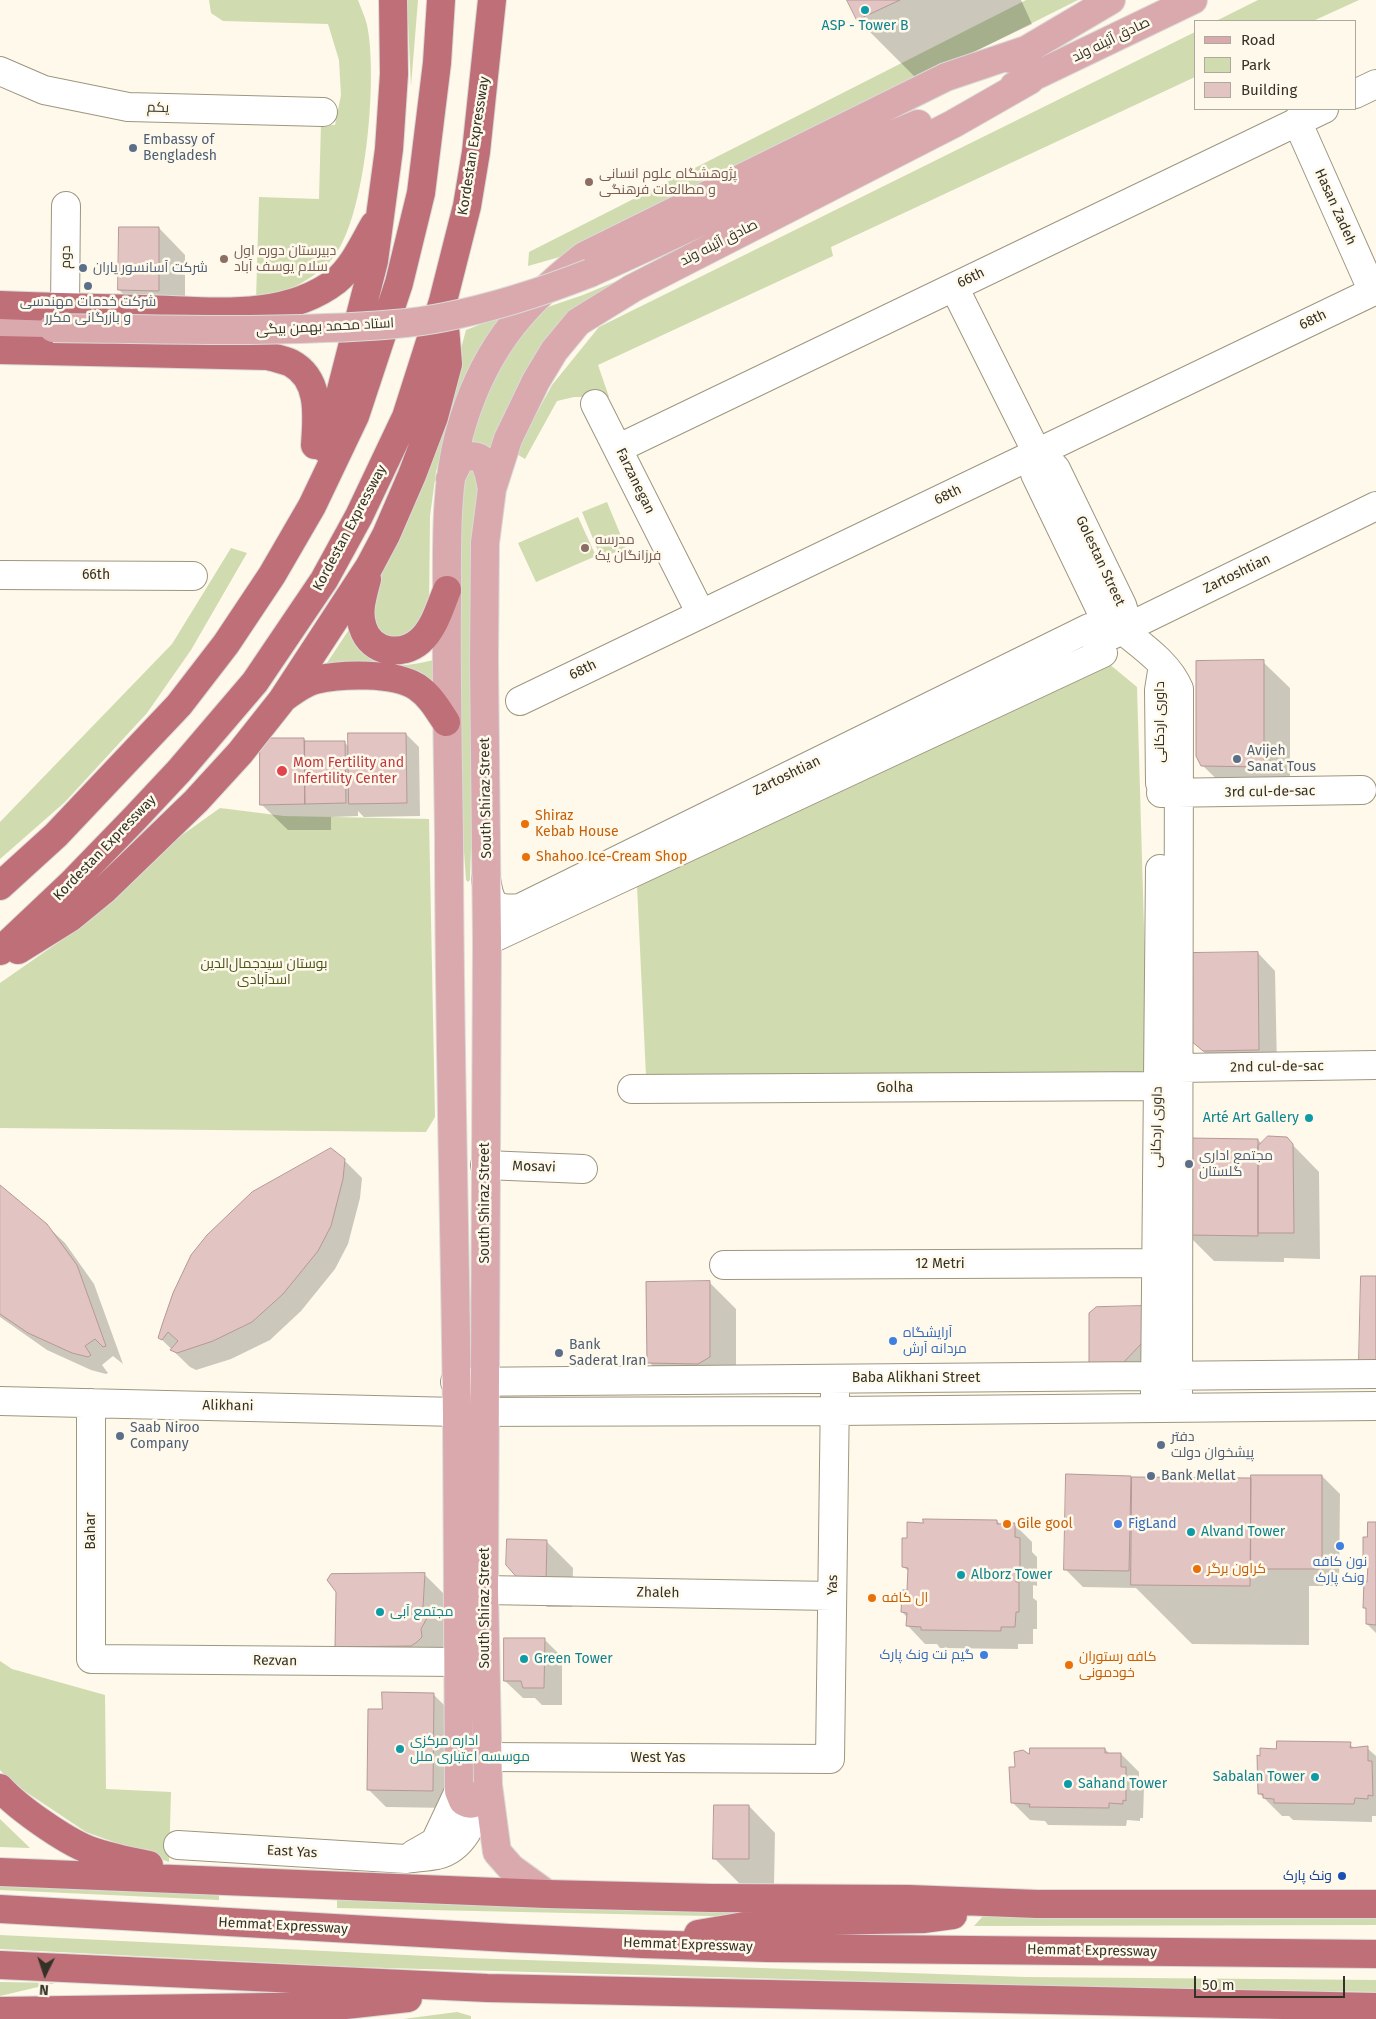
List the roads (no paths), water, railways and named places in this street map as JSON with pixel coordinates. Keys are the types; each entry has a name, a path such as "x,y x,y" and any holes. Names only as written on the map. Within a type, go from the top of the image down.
{"highway":[{"path":"375,0 394,74"},
{"path":"312,506 374,261 389,149 394,74 392,0"},
{"path":"0,886 56,835 180,704 226,644 272,575 312,506 355,416 399,283 421,193 437,63 441,0"},
{"name":"Kordestan Expressway","path":"0,951 71,884 179,771 255,682 324,580 359,516 412,402 444,301 467,206 476,152 493,1"},
{"path":"0,305 59,318 273,307 298,301 336,281 354,260 382,208"},
{"path":"0,962 70,917 104,890 196,801 240,752 282,700 369,568 386,535 412,475 434,417 448,364 444,301"},
{"path":"268,356 282,345 287,334 287,324 282,313 273,307"},
{"path":"0,350 268,356 291,363 306,377 314,391 317,406 312,506"},
{"path":"369,568 360,610 363,629 369,639 380,647 394,652 408,650 421,640 432,626 447,590"},
{"path":"282,700 298,687 315,680 349,676 396,679 415,686 430,697 446,722"},
{"path":"0,1788 43,1823 87,1849 118,1859 224,1881"},
{"path":"0,1872 546,1894 711,1898 909,1900 1037,1904 1376,1904"},
{"path":"642,1944 768,1922 923,1919 1037,1904"},
{"name":"Hemmat Expressway","path":"0,1909 642,1944 767,1948 1376,1954"},
{"path":"0,1965 487,1988 1376,2007"},
{"path":"0,2011 337,2006 487,1988"}],"main road":[{"name":"صادق آئینه وند","path":"860,147 1111,0"},
{"name":"صادق آئینه وند","path":"492,489 508,439 536,381 554,351 578,322 633,288 953,124 1030,80 1187,1"},
{"name":"صادق آئینه وند","path":"587,265 946,77 1026,50"},
{"name":"صادق آئینه وند","path":"587,265 678,233 860,147 1030,80"},
{"name":"استاد محمد بهمن بیگی","path":"0,322 59,318 239,331 352,327 402,323 444,318 532,295 587,265"},
{"name":"South Shiraz Street","path":"546,1894 511,1868 497,1852 476,1792 458,1662 457,1412 455,1382 446,722 446,553 450,479 460,432 469,402 490,357 522,311 554,279 587,265"},
{"name":"استاد محمد بهمن بیگی","path":"0,328 59,318"},
{"path":"450,479 460,459 468,456 479,457 486,463 492,489"},
{"name":"South Shiraz Street","path":"476,1792 487,1757 484,1590 487,796 484,660 485,543 492,489"}],"street":[{"name":"یکم","path":"0,71 44,90 128,107 323,112"},
{"path":"1356,94 1376,84"},
{"name":"66th","path":"619,448 1322,110"},
{"name":"Hasan Zadeh","path":"1297,122 1374,291"},
{"name":"دوم","path":"59,318 66,206"},
{"name":"Golestan Street","path":"954,287 1037,453 1048,460 1056,469 1122,605 1126,618 1123,630"},
{"name":"68th","path":"520,701 1374,291"},
{"name":"Farzanegan","path":"595,404 619,448 701,614"},
{"name":"Zartoshtian","path":"1096,641 1123,630 1376,506"},
{"name":"66th","path":"0,575 193,576"},
{"name":"Zartoshtian","path":"486,879 489,897 495,906 506,909 520,908 1089,628 1103,653 487,941"},
{"name":"داوری اردکانی","path":"1123,630 1174,676 1179,689 1170,794 1158,1086 1167,1263 1167,1408"},
{"name":"3rd cul-de-sac","path":"1170,794 1362,790"},
{"name":"داوری اردکانی","path":"1167,1263 1179,1068 1170,794"},
{"name":"2nd cul-de-sac","path":"1179,1068 1376,1065"},
{"path":"1158,1086 1179,1068"},
{"name":"Golha","path":"632,1089 1158,1086"},
{"name":"Mosavi","path":"485,1165 583,1169"},
{"name":"12 Metri","path":"724,1265 1167,1263"},
{"name":"Baba Alikhani Street","path":"455,1382 1376,1374"},
{"name":"Yas","path":"830,1759 835,1378"},
{"name":"Alikhani","path":"0,1401 457,1412"},
{"name":"Bahar","path":"91,1403 91,1659"},
{"path":"457,1412 1376,1406"},
{"name":"Zhaleh","path":"484,1590 832,1596"},
{"name":"Rezvan","path":"91,1659 458,1662"},
{"name":"West Yas","path":"487,1757 830,1759"},
{"name":"East Yas","path":"178,1845 406,1858 435,1842 476,1792"}],"place":[{"name":"ASP - Tower B","path":"865,10"},
{"name":"Embassy of Bengladesh","path":"133,148"},
{"name":"پژوهشگاه علوم انسانی و مطالعات فرهنگی","path":"589,182"},
{"name":"دبیرستان دوره اول سلام یوسف آباد","path":"224,259"},
{"name":"شرکت آسانسور یاران","path":"83,268"},
{"name":"شرکت خدمات مهندسی و بازرگانی مکرر","path":"88,286"},
{"name":"مدرسه فرزانگان یک","path":"585,548"},
{"name":"Avijeh Sanat Tous","path":"1237,759"},
{"name":"Mom Fertility and Infertility Center","path":"282,771"},
{"name":"Shiraz Kebab House","path":"525,824"},
{"name":"Shahoo Ice-Cream Shop","path":"526,857"},
{"name":"Arté Art Gallery","path":"1309,1118"},
{"name":"مجتمع اداری گلستان","path":"1189,1164"},
{"name":"آرایشگاه مردانه آرش","path":"893,1341"},
{"name":"Bank Saderat Iran","path":"559,1353"},
{"name":"Saab Niroo Company","path":"120,1436"},
{"name":"دفتر پیشخوان دولت","path":"1161,1445"},
{"name":"Bank Mellat","path":"1151,1476"},
{"name":"Gile gool","path":"1007,1524"},
{"name":"FigLand","path":"1118,1524"},
{"name":"Alvand Tower","path":"1191,1532"},
{"name":"نون کافه ونک پارک","path":"1340,1546"},
{"name":"کراون برگر","path":"1197,1569"},
{"name":"Alborz Tower","path":"961,1575"},
{"name":"ال کافه","path":"872,1598"},
{"name":"مجتمع آبی","path":"380,1612"},
{"name":"گیم نت ونک پارک","path":"984,1655"},
{"name":"Green Tower","path":"524,1659"},
{"name":"کافه رستوران خودمونی","path":"1069,1665"},
{"name":"اداره مرکزی موسسه اعتباری ملل","path":"400,1749"},
{"name":"Sabalan Tower","path":"1315,1777"},
{"name":"Sahand Tower","path":"1068,1784"},
{"name":"ونک پارک","path":"1342,1876"}],"park label":[{"name":"بوستان سیدجمال‌الدین اسدآبادی","path":"264,972"}]}
